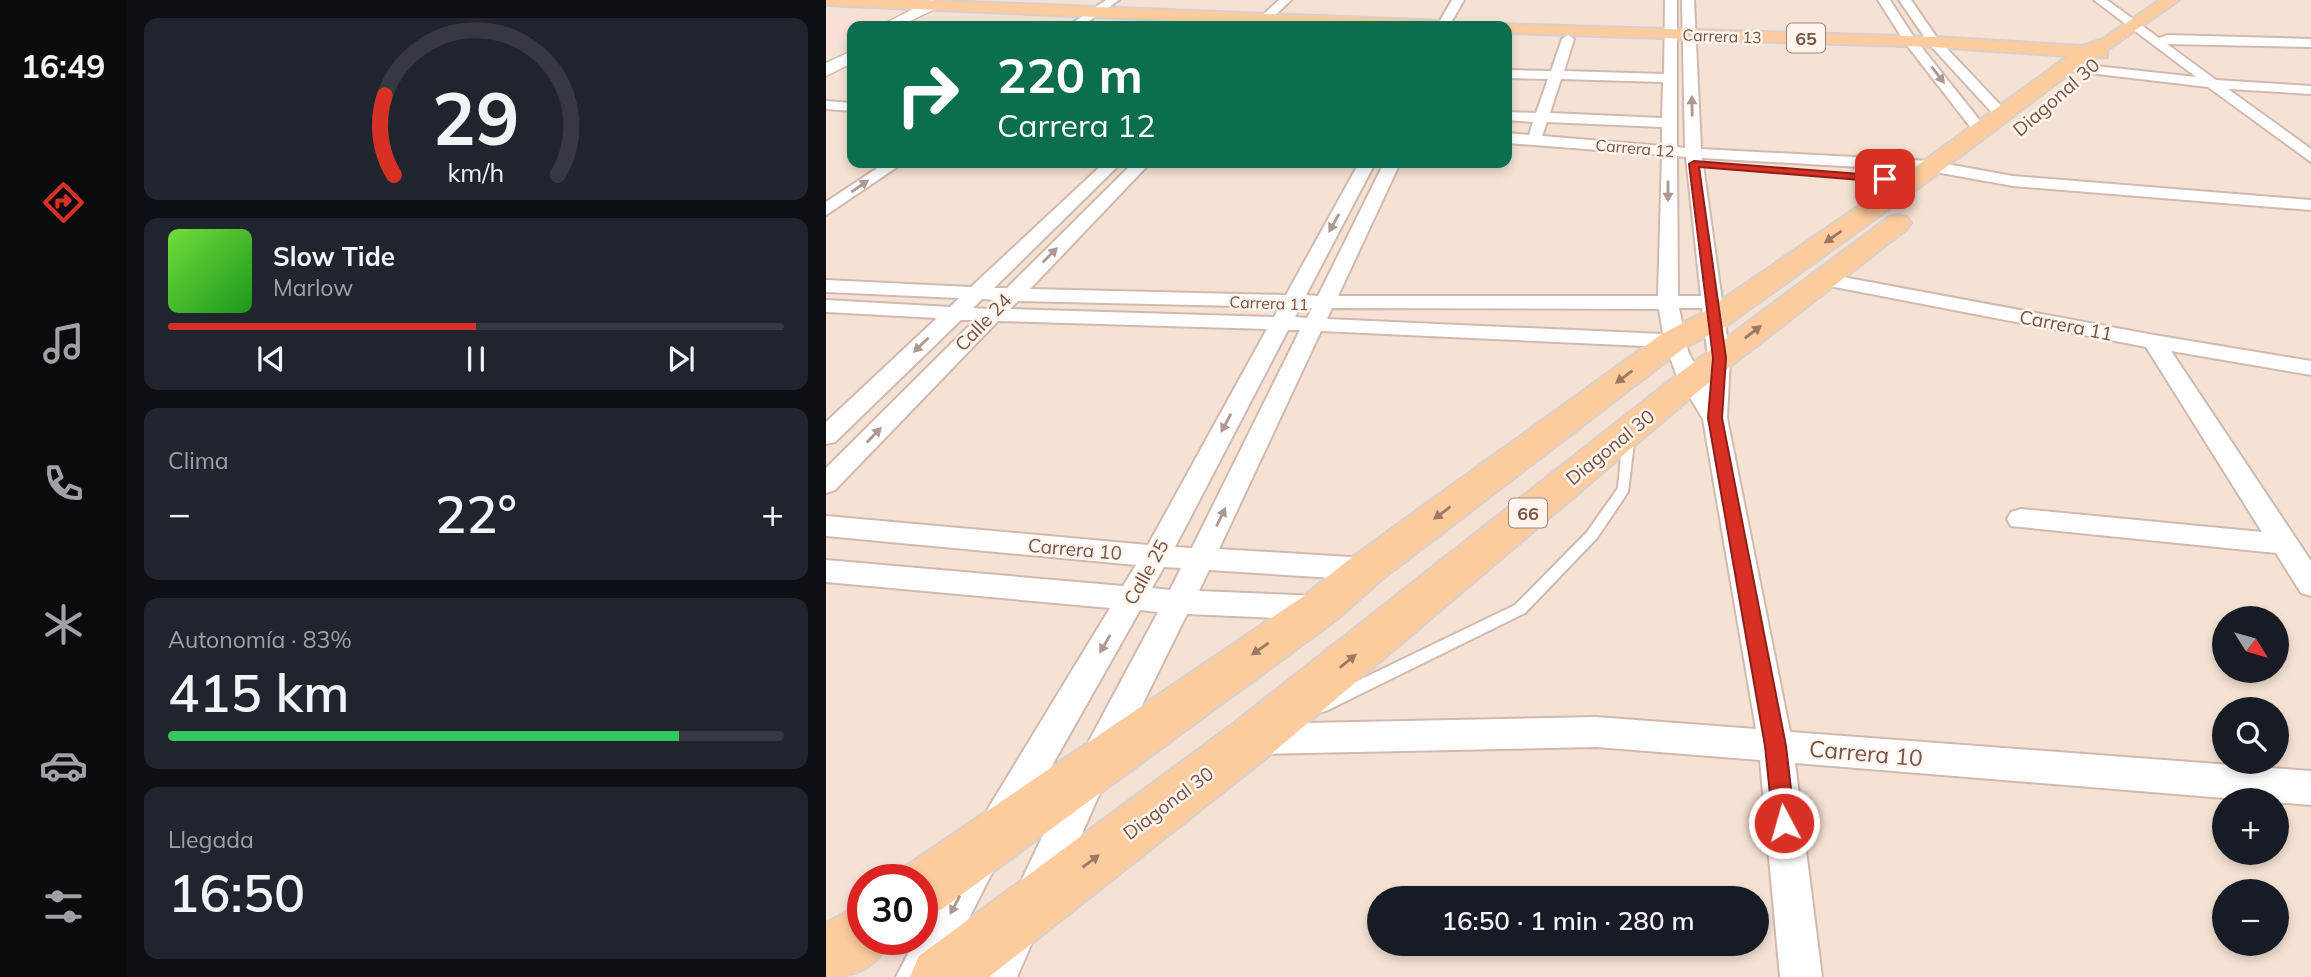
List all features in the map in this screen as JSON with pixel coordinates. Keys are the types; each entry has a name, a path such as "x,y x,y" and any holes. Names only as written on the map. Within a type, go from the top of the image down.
{"main road":[{"path":"826,0 1141,21"},
{"name":"Diagonal 30","path":"938,877 1320,608 1366,569 1713,310 1938,178 1990,122 2172,0"},
{"path":"826,9 933,9"},
{"path":"1097,18 1184,21"},
{"name":"Carrera 13","path":"1512,29 1690,40 2098,52"},
{"name":"Carrera 13","path":"1512,37 1670,39"},
{"name":"Diagonal 30","path":"940,977 1252,740 1689,382 1821,279 1938,178 2098,52"},
{"path":"826,959 847,944"}],"street":[{"path":"1097,18 1135,0"},
{"path":"1273,21 1285,0"},
{"path":"1445,21 1458,0"},
{"path":"1671,0 1668,302 1673,341 1689,382 1715,418"},
{"path":"1688,0 1693,158 1720,358 1715,418 1776,746 1801,977"},
{"path":"1884,0 1927,46 1990,122"},
{"path":"1905,0 1927,46 1990,122"},
{"path":"2098,52 2100,0"},
{"path":"2098,52 2119,0"},
{"path":"1276,21 1298,7"},
{"path":"901,21 933,9"},
{"path":"1534,140 1568,39"},
{"path":"2098,52 2162,41 2311,43"},
{"path":"2162,41 2178,48 2311,157"},
{"path":"2162,41 2199,75"},
{"path":"826,59 847,48"},
{"path":"2178,48 2311,51"},
{"path":"2098,52 2217,80 2311,82"},
{"path":"2098,52 2217,80 2311,90"},
{"path":"826,70 847,59"},
{"path":"1512,74 1669,78"},
{"path":"826,94 847,96"},
{"path":"826,105 847,107"},
{"path":"1512,116 1668,123"},
{"name":"Carrera 12","path":"1512,138 1668,157"},
{"name":"Carrera 12","path":"1512,149 1693,158 2311,205"},
{"name":"Carrera 12","path":"1693,158 1938,178 2013,181"},
{"path":"826,189 858,168"},
{"path":"826,210 888,168"},
{"name":"Calle 24","path":"826,436 1108,168"},
{"name":"Calle 24","path":"826,484 1009,295 1137,168"},
{"name":"Calle 25","path":"917,977 990,840 1156,556 1284,313 1364,168"},
{"path":"996,977 1094,765 1201,558 1390,168"},
{"name":"Carrera 11","path":"1821,279 2154,342 2311,368"},
{"name":"Carrera 11","path":"826,286 1318,314 1673,341"},
{"name":"Carrera 11","path":"1318,314 1668,302 1713,310"},
{"name":"Carrera 11","path":"826,306 990,315 1284,313"},
{"path":"2154,342 2311,585"},
{"path":"2021,519 2285,544"},
{"name":"Carrera 10","path":"826,526 1156,556 1366,569"},
{"path":"826,571 1178,602 1320,608"},
{"name":"Carrera 10","path":"1252,740 1596,732 2311,788"}],"lane":[{"path":"1252,740 1520,609 1592,535 1624,489 1630,430"}],"shaded area":[{"path":"826,0 2311,0 2311,977 826,977"},
{"path":"826,15 895,17 887,21 847,21 847,40 826,51"}],"route":[{"path":"1784,823 1776,746 1715,418 1720,358 1694,164 1885,179"}]}
